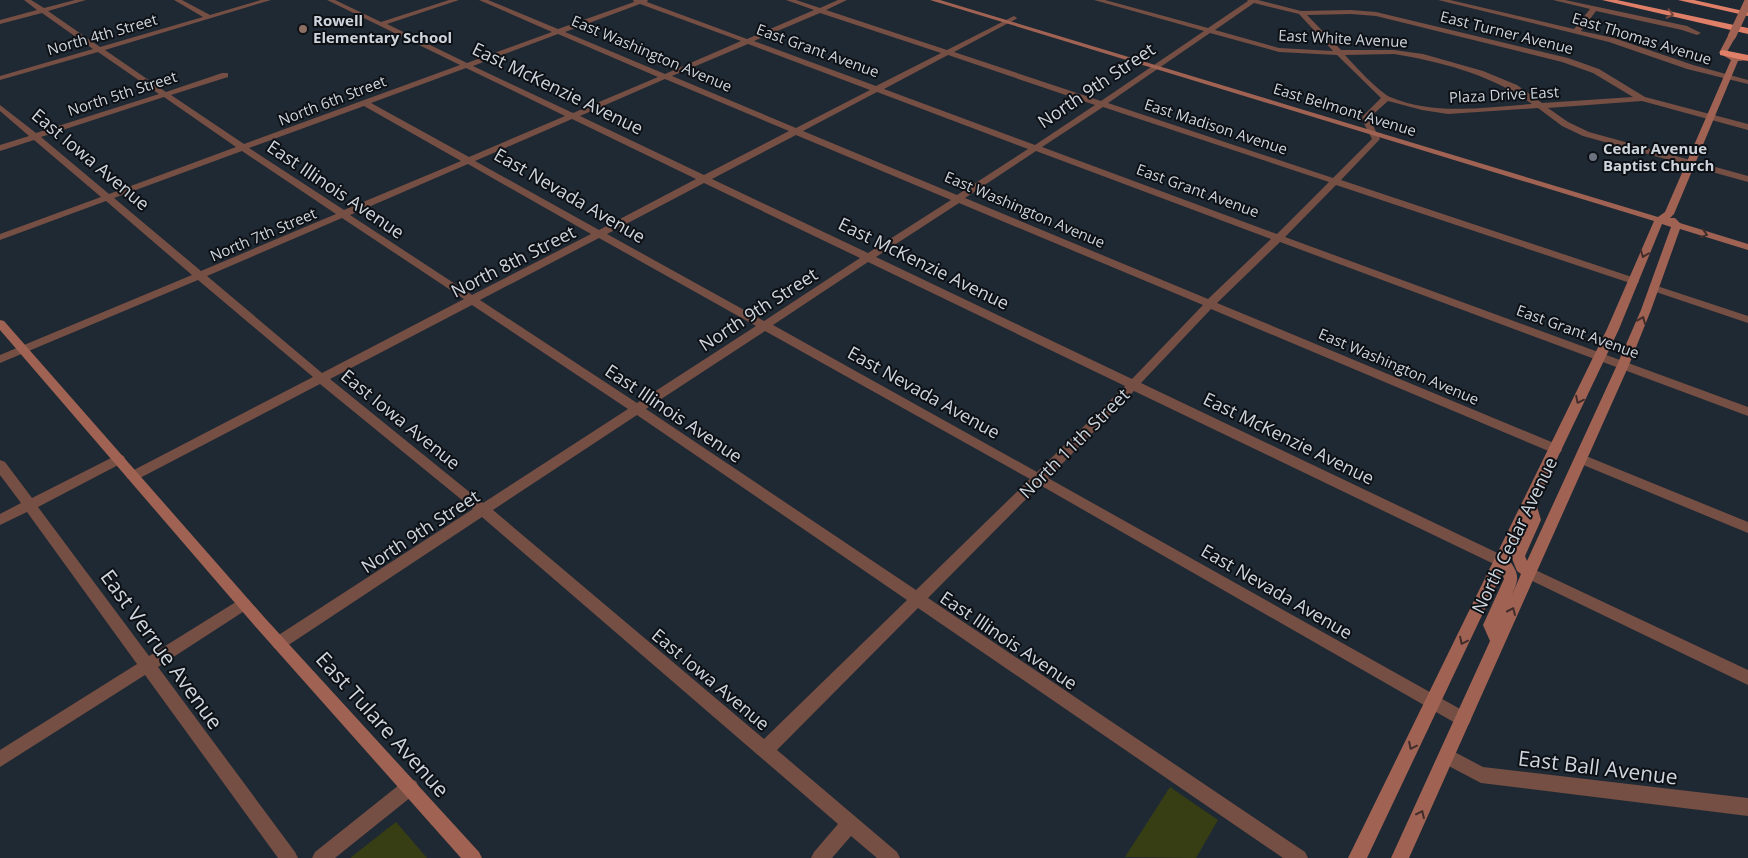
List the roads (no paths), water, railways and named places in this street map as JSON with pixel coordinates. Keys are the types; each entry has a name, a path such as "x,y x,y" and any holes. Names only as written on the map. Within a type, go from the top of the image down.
{"highway":[{"path":"1606,0 1748,31"},
{"path":"1682,0 1748,14"},
{"path":"1725,50 1748,52"},
{"path":"1725,50 1748,58"}],"main road":[{"name":"East Belmont Avenue","path":"933,0 1010,20 1367,123 1748,238"},
{"name":"East Belmont Avenue","path":"953,0 1010,20"},
{"path":"1744,3 1725,50 1735,59 1748,58"},
{"path":"1658,220 1669,214 1712,118 1735,59"},
{"name":"East Belmont Avenue","path":"1158,64 1373,133 1748,247"},
{"path":"1669,214 1676,225"},
{"name":"North Cedar Avenue","path":"1357,858 1600,356 1634,281 1658,220"},
{"name":"North Cedar Avenue","path":"1400,858 1623,365 1654,288 1676,225"},
{"name":"East Tulare Avenue","path":"2,325 259,621 473,858"},
{"path":"1529,502 1534,520 1518,556 1522,567 1529,573"},
{"path":"1498,642 1491,625 1511,579 1509,571 1501,561"}],"street":[{"name":"East Illinois Avenue","path":"27,0 242,148 637,409 1299,858"},
{"path":"0,22 83,0"},
{"path":"177,0 209,17"},
{"name":"North 4th Street","path":"0,78 268,0"},
{"name":"East McKenzie Avenue","path":"330,0 1501,561"},
{"path":"381,24 456,0"},
{"name":"East Washington Avenue","path":"482,0 1556,449"},
{"name":"East Madison Avenue","path":"789,0 1634,281"},
{"name":"North 7th Street","path":"0,359 199,276 844,0"},
{"name":"East White Avenue","path":"1097,0 1289,52 1380,51 1406,54 1480,72 1510,85 1565,124 1586,134 1748,179"},
{"name":"North 9th Street","path":"280,643 958,199 1100,103 1132,84 1252,0"},
{"name":"East Turner Avenue","path":"1252,0 1301,13 1351,12 1376,14 1566,60 1596,71 1642,100 1748,127"},
{"name":"East Thomas Avenue","path":"1440,0 1576,32 1632,47 1690,68 1748,82"},
{"path":"1556,0 1684,28 1697,33"},
{"name":"North 6th Street","path":"0,237 641,1"},
{"name":"East Grant Avenue","path":"641,1 1748,412"},
{"path":"1576,32 1594,8"},
{"path":"1301,13 1359,74 1386,98 1365,118 1373,133"},
{"name":"North 8th Street","path":"133,476 1010,20"},
{"name":"North 5th Street","path":"0,148 225,75"},
{"name":"Plaza Drive East","path":"1386,98 1422,108 1448,112 1642,100"},
{"name":"East Nevada Avenue","path":"364,103 1038,478 1463,719"},
{"name":"East Iowa Avenue","path":"0,107 321,378 483,510 891,858"},
{"name":"North 11th Street","path":"765,750 1133,385 1210,304 1376,139 1373,133"},
{"path":"1654,288 1748,320"},
{"path":"0,520 119,459"},
{"path":"1581,459 1748,528"},
{"name":"East Verrue Avenue","path":"0,465 289,858"},
{"path":"1529,573 1748,678"},
{"path":"0,759 244,604"},
{"name":"East Ball Avenue","path":"1447,756 1481,775 1748,807"},
{"path":"321,858 410,787"},
{"path":"820,858 850,823"}],"place":[{"name":"Rowell Elementary School","path":"303,29"},
{"name":"Cedar Avenue Baptist Church","path":"1593,157"}]}
